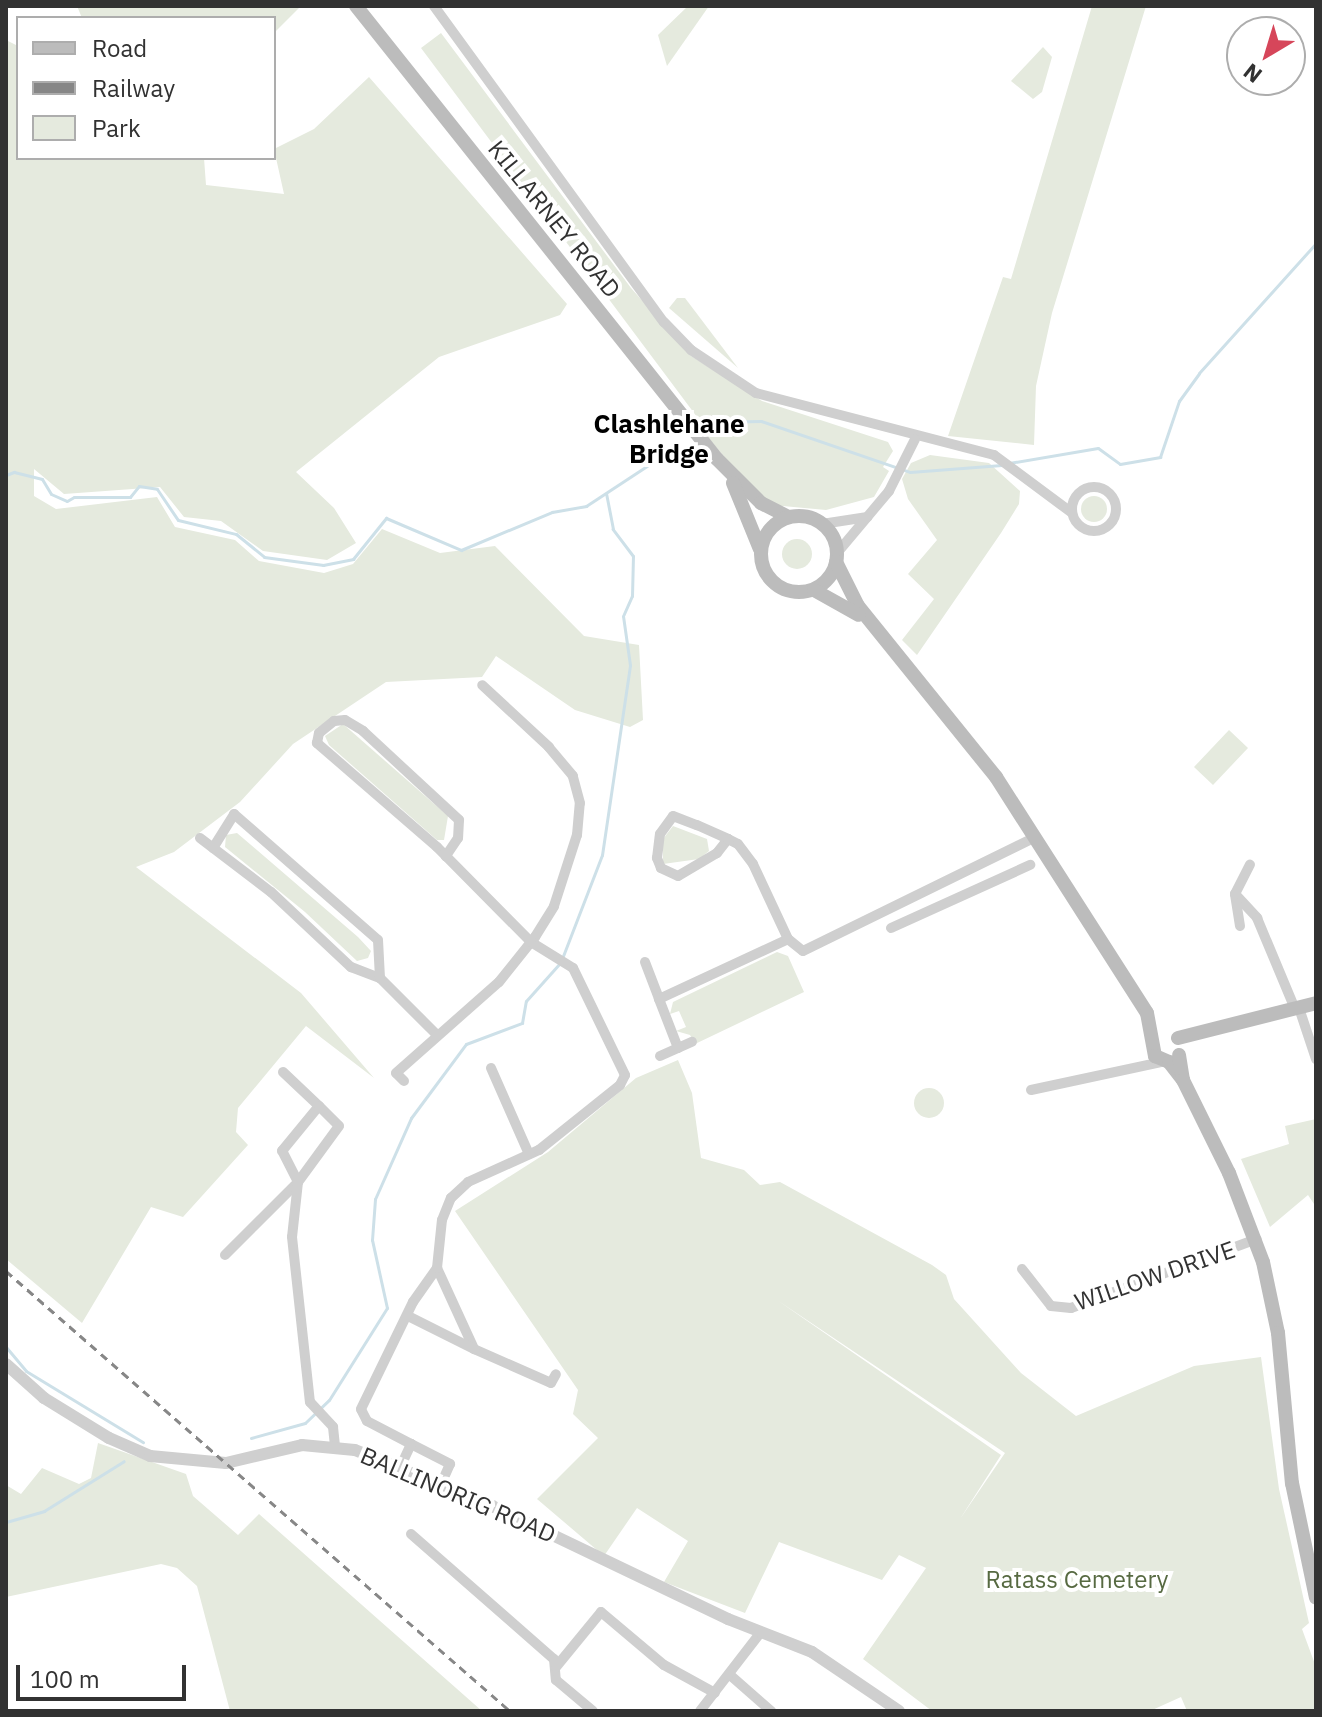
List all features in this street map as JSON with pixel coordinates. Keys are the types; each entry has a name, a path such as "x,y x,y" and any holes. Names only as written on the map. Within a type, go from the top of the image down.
{"main road":[{"name":"KILLARNEY ROAD","path":"356,6 717,459 761,503 788,517"},
{"name":"KILLARNEY ROAD","path":"717,459 737,491 760,550"},
{"path":"837,558 830,577 814,590 794,593 777,586 763,568 760,550 766,534 788,517 822,524 872,625 943,707 1036,837 1147,1013 1168,1048 1257,1239 1276,1322 1294,1495 1316,1598"},
{"path":"814,590 872,625"},
{"path":"1168,1048 1316,1003"}],"street":[{"path":"434,6 658,313 691,350 756,393 915,439 981,450 998,458 1044,492 1090,531 1106,528 1116,512 1113,498 1100,488 1085,489 1075,498 1072,513"},
{"path":"837,558 896,477 915,439"},
{"path":"1044,492 1075,498"},
{"path":"822,524 867,517"},
{"path":"404,1081 396,1073 499,982 531,942 554,906 577,835 580,803 573,776 549,747 482,685"},
{"path":"445,1475 450,1464 367,1421 361,1409 408,1316 437,1268 442,1220 451,1198 468,1182 529,1154 620,1085 625,1075 573,968 531,942 446,856 317,743 319,733 334,721 345,720 363,731 459,820 458,838 446,856"},
{"path":"213,848 234,814 378,940 380,978"},
{"path":"728,839 717,853 678,876 661,868 657,858 660,834 673,816 728,839 746,851 788,939 803,951 1036,837"},
{"path":"200,838 271,892 351,967 380,978 437,1035"},
{"path":"891,928 1030,865"},
{"path":"1240,926 1235,894 1250,865"},
{"path":"933,887 941,905"},
{"path":"1235,894 1257,918 1316,1059"},
{"path":"659,999 788,939"},
{"path":"645,962 678,1048"},
{"path":"660,1056 692,1042"},
{"path":"1031,1090 1134,1064 1168,1048"},
{"path":"1134,1064 1168,1048"},
{"path":"491,1068 529,1154"},
{"path":"225,1255 298,1182 339,1126 283,1072"},
{"path":"319,1106 282,1151 298,1182 292,1237 310,1402 333,1427 335,1447"},
{"name":"WILLOW DRIVE","path":"1022,1269 1051,1306 1071,1308 1257,1239"},
{"path":"437,1268 474,1349"},
{"path":"408,1316 551,1383 556,1374"},
{"name":"BALLINORIG ROAD","path":"6,1364 44,1398 109,1438 159,1458 226,1463 302,1445 335,1447 492,1506 850,1673 899,1711"},
{"path":"399,1470 411,1444"},
{"path":"411,1534 554,1659 556,1680 593,1711"},
{"path":"556,1667 601,1612 664,1665 715,1693"},
{"path":"700,1711 761,1632"},
{"path":"730,1675 771,1711"}],"green space":[{"path":"77,6 301,6 276,31 276,16 81,16"},
{"path":"688,6 709,6 667,66 658,35"},
{"path":"1092,6 1146,6 1052,313 1036,386 1034,445 948,436 1003,277 1011,279"},
{"path":"441,33 631,288 691,356 762,401 888,442 893,451 883,467 889,471 874,497 826,510 772,505 736,471 707,436 715,431 700,421 421,48"},
{"path":"6,40 16,45 16,160 204,160 206,185 284,194 276,148 314,129 369,77 567,304 560,315 439,357 296,472 334,508 356,543 327,560 263,551 221,521 184,517 160,487 64,494 34,469 34,496 56,509 157,497 175,527 235,540 259,561 324,573 353,564 382,529 440,553 495,546 584,636 639,645 643,720 630,727 575,710 496,656 482,677 386,682 293,744 240,802 174,852 136,867 301,993 374,1078 306,1026 238,1108 236,1132 248,1145 183,1217 151,1207 82,1323 6,1259"},
{"path":"1043,47 1052,57 1042,92 1033,99 1011,81"},
{"path":"677,298 685,298 738,368 669,308"},
{"path":"930,455 989,463 1020,491 1019,504 1001,533 917,655 902,640 934,599 908,574 937,540 908,499 902,479 911,463"},
{"path":"1094,496 1103,500 1107,509 1103,518 1094,522 1085,518 1081,509 1085,500"},
{"path":"797,539 807,544 812,554 807,564 797,569 787,564 782,554 787,544"},
{"path":"343,724 448,816 444,840 437,840 329,745 325,736"},
{"path":"1229,730 1248,748 1213,785 1194,767"},
{"path":"673,826 707,839 709,851 699,859 663,864 663,839"},
{"path":"237,833 358,937 371,951 368,958 357,961 305,912 225,847 226,835"},
{"path":"777,952 788,956 804,992 695,1044 690,1035 676,1031 686,1027 679,1011 670,1014 673,1002"},
{"name":"Ratass Cemetery","path":"678,1060 692,1093 701,1158 744,1170 760,1185 780,1182 932,1265 946,1275 954,1299 1021,1373 1076,1416 1194,1366 1261,1357 1279,1489 1309,1623 1302,1629 1316,1667 1316,1711 1187,1711 1181,1697 1150,1711 932,1711 863,1659 926,1568 899,1555 882,1580 779,1542 745,1613 664,1582 688,1541 637,1508 604,1556 537,1499 598,1438 573,1414 578,1390 455,1211 548,1152 636,1078","holes":["777,1300 1005,1453 960,1519 1001,1455"]},
{"path":"929,1088 940,1092 944,1103 940,1114 929,1118 918,1114 914,1103 918,1092"},
{"path":"1316,1119 1316,1207 1308,1195 1270,1227 1241,1159 1289,1144 1285,1126"},
{"path":"98,1443 186,1474 193,1496 238,1535 259,1514 482,1711 230,1711 197,1586 177,1568 161,1564 6,1597 6,1485 21,1494 42,1468 79,1484 91,1478"}],"waterway":[{"path":"1009,463 1098,448 1120,464 1160,457 1179,401 1199,373 1316,243"},
{"path":"711,422 761,421 910,472 1002,465"},
{"path":"6,475 14,472 42,479 51,494 67,501 74,497 130,497 139,486 157,489 178,520 236,534 264,557 323,565 353,559 386,518 461,550 552,512 586,506 679,445"},
{"path":"563,956 602,855 630,665 623,616 632,596 633,556 613,529 606,494"},
{"path":"251,1438 305,1423 329,1400 387,1308 372,1240 375,1199 411,1118 466,1044 522,1023 526,1001 560,963"},
{"path":"6,1347 26,1371 143,1442"},
{"path":"6,1522 44,1511 124,1461"}],"railway":[{"path":"6,1271 510,1711"}],"district":[{"name":"Clashlehane Bridge","path":"669,439"}]}
